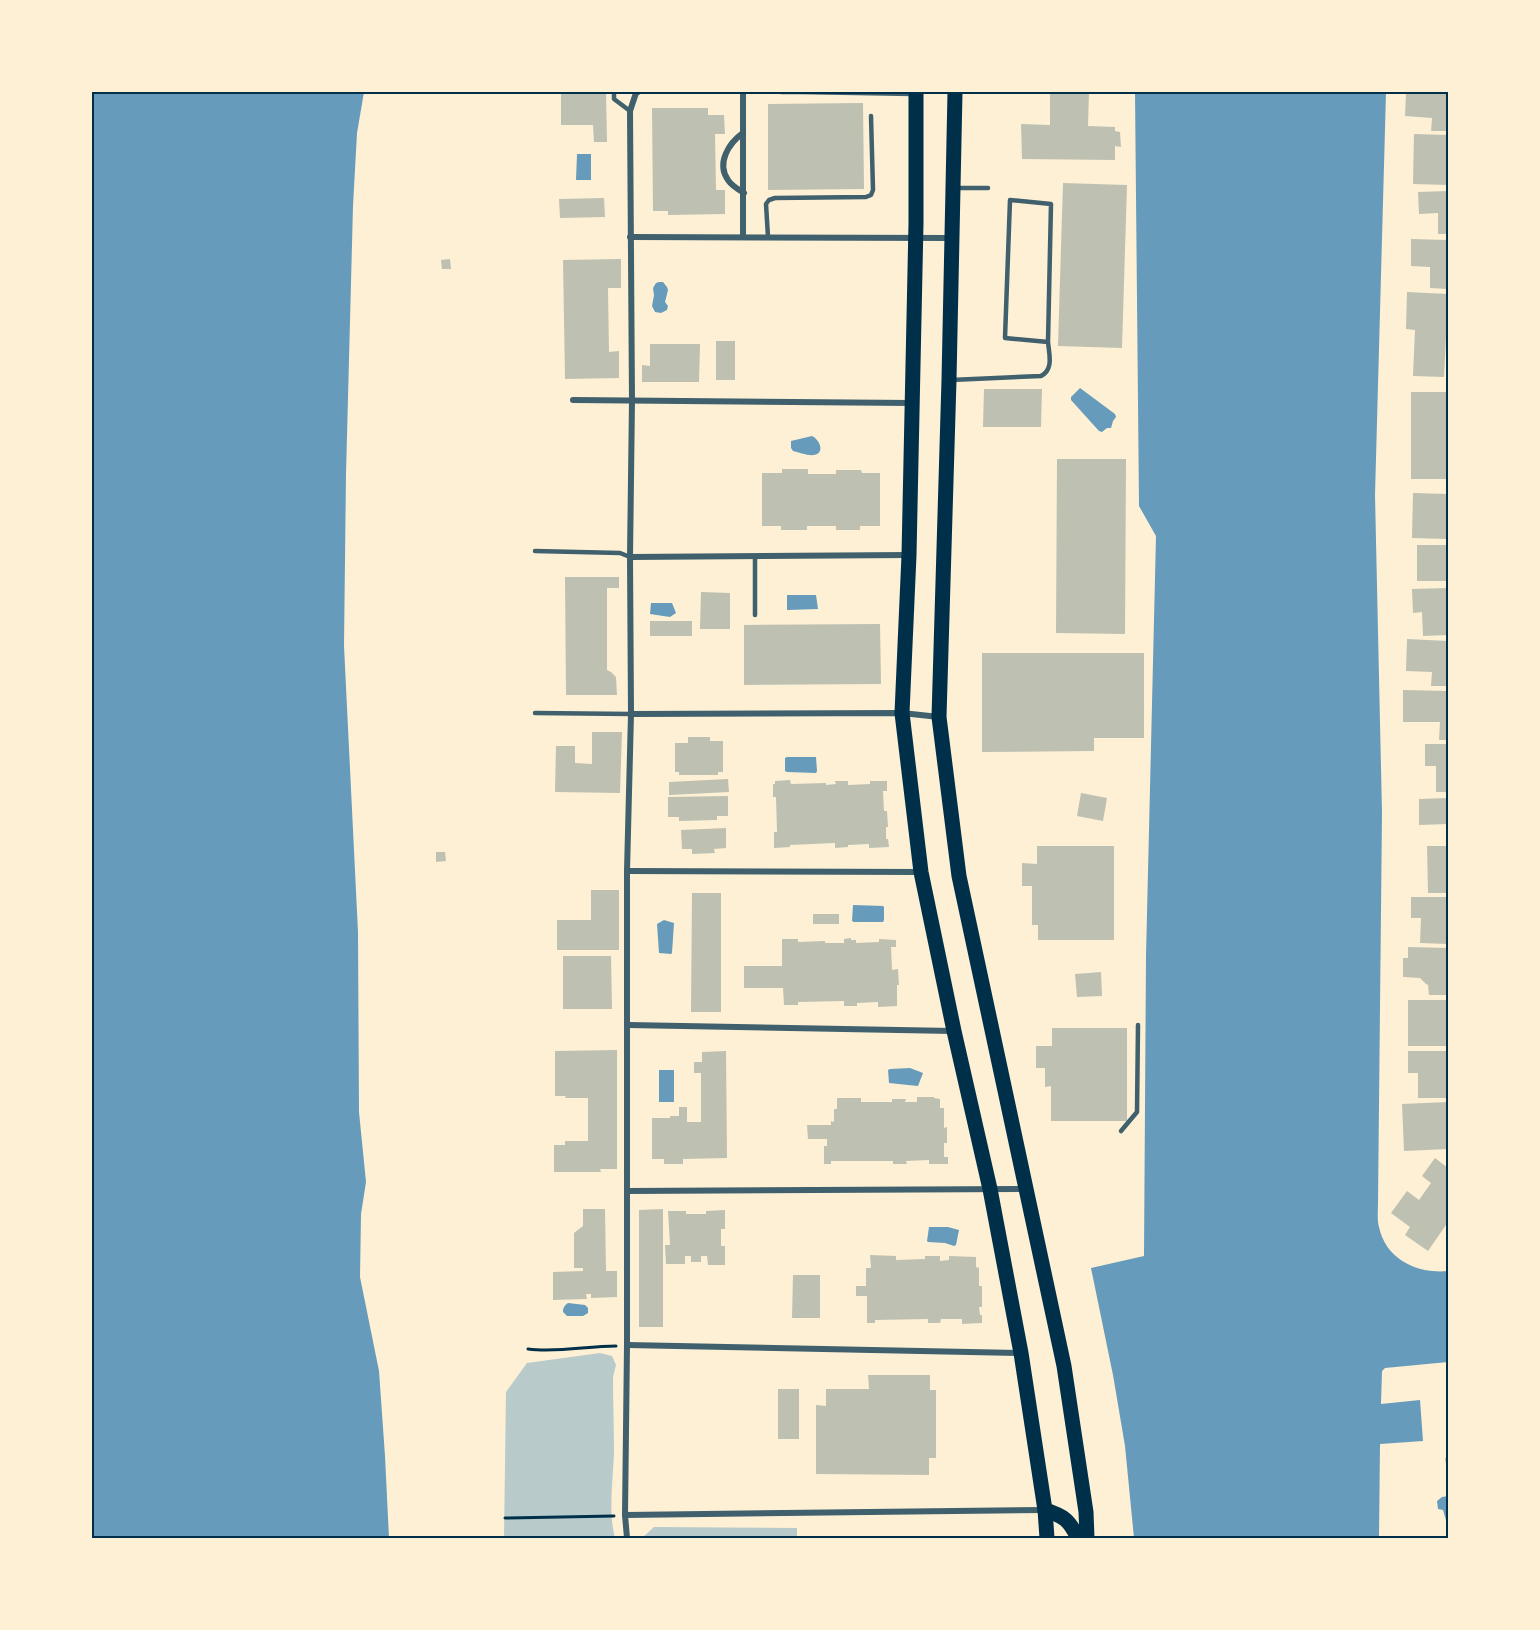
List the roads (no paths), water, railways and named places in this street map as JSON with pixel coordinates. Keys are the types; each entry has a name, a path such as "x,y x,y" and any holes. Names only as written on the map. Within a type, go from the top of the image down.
{"main road":[{"path":"955,92 939,717 959,876 1064,1366 1086,1512 1087,1539"},
{"path":"916,93 909,555 902,713 921,872 990,1189 1022,1353 1045,1510 1047,1539"},
{"path":"1045,1510 1059,1514 1068,1522 1078,1539"}],"street":[{"path":"627,1539 625,1515 627,871 631,714 632,400 630,111 637,92"},
{"path":"743,92 744,237"},
{"path":"743,133 733,141 724,158 724,168 728,180 744,193"},
{"path":"630,237 952,238"},
{"path":"573,400 912,403"},
{"path":"630,557 909,555"},
{"path":"631,714 902,713 939,717"},
{"path":"627,871 921,872"},
{"path":"628,1025 954,1031"},
{"path":"627,1191 1026,1188"},
{"path":"627,1346 1022,1353"},
{"path":"625,1515 1045,1510"}],"lane":[{"path":"614,92 614,99 630,111"},
{"path":"781,92 916,93"},
{"path":"768,237 766,204 769,200 871,195 873,190 872,116"},
{"path":"953,188 988,188"},
{"path":"949,380 1041,376 1050,368 1048,342 1051,204 1010,200 1005,338 1048,342"},
{"path":"535,551 620,553 630,557"},
{"path":"755,556 755,615"},
{"path":"535,713 631,714"},
{"path":"1121,1131 1137,1112 1138,1025"}],"water":[{"path":"92,92 364,92 357,133 353,206 344,646 358,932 359,1112 366,1182 361,1214 360,1277 379,1371 389,1538 92,1538"},
{"path":"1135,92 1386,92 1375,495 1382,813 1378,1218 1383,1238 1396,1256 1415,1267 1448,1271 1448,1362 1385,1368 1382,1371 1381,1404 1420,1400 1423,1441 1380,1444 1379,1538 1134,1538 1125,1446 1091,1268 1144,1256 1146,956 1156,536 1139,506"},
{"path":"577,154 591,154 591,180 576,180"},
{"path":"659,282 663,282 668,290 665,302 668,306 667,310 661,313 655,312 652,306 653,288"},
{"path":"1080,388 1115,414 1111,428 1099,431 1071,400"},
{"path":"812,436 820,446 818,454 809,455 793,451 791,441"},
{"path":"787,595 816,595 818,609 787,610"},
{"path":"651,603 672,603 676,613 670,617 650,614"},
{"path":"816,757 816,773 785,771 785,758"},
{"path":"853,905 883,906 883,922 852,921"},
{"path":"664,920 674,923 671,954 659,953 657,924"},
{"path":"910,1068 923,1073 918,1086 889,1083 888,1070"},
{"path":"659,1070 674,1070 674,1102 659,1102"},
{"path":"929,1227 948,1227 959,1230 956,1245 928,1242"},
{"path":"568,1303 585,1305 588,1313 583,1316 567,1316 563,1311"},
{"path":"1448,1496 1448,1527 1443,1510 1438,1509 1437,1501"}]}
